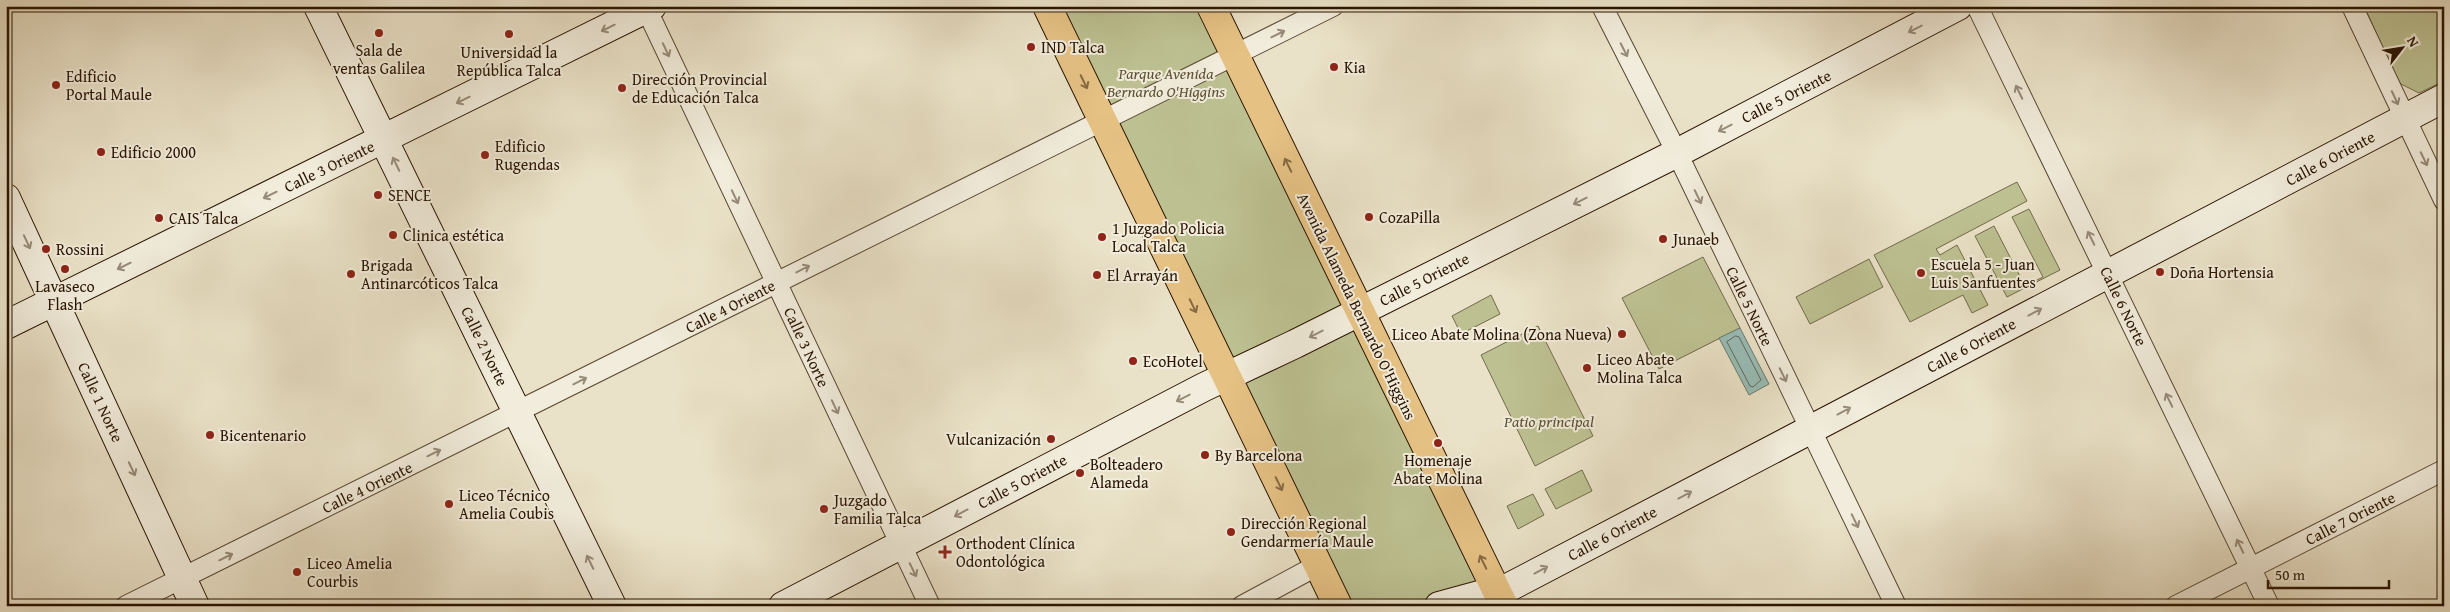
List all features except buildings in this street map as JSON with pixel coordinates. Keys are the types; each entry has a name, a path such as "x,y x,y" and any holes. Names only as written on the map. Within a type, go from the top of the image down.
{"main road":[{"name":"Calle 2 Norte","path":"318,6 612,606"},
{"path":"1047,6 1338,606"},
{"name":"Avenida Alameda Bernardo O'Higgins","path":"1211,6 1496,601"},
{"name":"Calle 5 Oriente","path":"783,606 1226,376 1359,312 1677,153 1958,6"},
{"name":"Calle 3 Oriente","path":"6,325 648,7"},
{"name":"Calle 6 Oriente","path":"1439,606 1484,594 1496,601 1810,429 2444,98"},
{"name":"Calle 1 Norte","path":"6,198 195,606"}],"street":[{"name":"Calle 4 Oriente","path":"126,606 1333,6"},
{"name":"Calle 5 Norte","path":"1602,6 1677,153 1896,606"},
{"name":"Calle 6 Norte","path":"1977,6 2269,606"},
{"path":"2352,6 2444,200"},
{"name":"Calle 3 Norte","path":"648,7 776,283 930,606"},
{"name":"Calle 7 Oriente","path":"2176,606 2444,470"},
{"path":"1242,606 1318,565"}],"green space":[{"name":"Parque Avenida Bernardo O'Higgins","path":"1056,6 1202,6 1480,581 1419,606 1349,606"},
{"path":"2364,6 2444,6 2444,81 2419,93 2399,83"},
{"path":"2017,182 2027,201 1936,249 1940,255 1957,245 1988,305 1972,313 1963,295 1910,322 1874,255"},
{"path":"2029,209 2060,270 2007,297 1975,236 1994,226 2025,286 2043,277 2012,217"},
{"path":"1703,257 1740,328 1659,369 1622,298"},
{"path":"1869,259 1883,287 1810,324 1796,297"},
{"path":"1491,295 1500,314 1461,334 1452,316"},
{"name":"Patio principal","path":"1538,326 1593,436 1535,466 1481,355"},
{"path":"1582,470 1592,491 1556,509 1545,489"},
{"path":"1533,494 1544,515 1518,529 1507,506"}],"water":[{"path":"1740,328 1769,384 1749,395 1719,338"}],"place":[{"name":"Sala de ventas Galilea","path":"379,33"},
{"name":"Universidad la República Talca","path":"509,34"},
{"name":"IND Talca","path":"1031,47"},
{"name":"Kia","path":"1334,67"},
{"name":"Edificio Portal Maule","path":"56,85"},
{"name":"Dirección Provincial de Educación Talca","path":"622,88"},
{"name":"Edificio 2000","path":"101,152"},
{"name":"Edificio Rugendas","path":"485,155"},
{"name":"SENCE","path":"378,195"},
{"name":"CozaPilla","path":"1369,217"},
{"name":"CAIS Talca","path":"159,218"},
{"name":"Clinica estética","path":"393,235"},
{"name":"1 Juzgado Policia Local Talca","path":"1102,237"},
{"name":"Junaeb","path":"1663,239"},
{"name":"Rossini","path":"46,249"},
{"name":"Lavaseco Flash","path":"65,269"},
{"name":"Doña Hortensia","path":"2160,272"},
{"name":"Escuela 5 - Juan Luis Sanfuentes","path":"1921,273"},
{"name":"Brigada Antinarcóticos Talca","path":"351,274"},
{"name":"El Arrayán","path":"1097,275"},
{"name":"Liceo Abate Molina (Zona Nueva)","path":"1622,334"},
{"name":"EcoHotel","path":"1133,361"},
{"name":"Liceo Abate Molina Talca","path":"1587,368"},
{"name":"Bicentenario","path":"210,435"},
{"name":"Vulcanización","path":"1051,439"},
{"name":"Homenaje Abate Molina","path":"1438,443"},
{"name":"By Barcelona","path":"1205,455"},
{"name":"Bolteadero Alameda","path":"1080,473"},
{"name":"Liceo Técnico Amelia Coubis","path":"449,504"},
{"name":"Juzgado Familia Talca","path":"824,509"},
{"name":"Dirección Regional Gendarmería Maule","path":"1231,532"},
{"name":"Orthodent Clínica Odontológica","path":"945,552"},
{"name":"Liceo Amelia Courbis","path":"297,572"}]}
